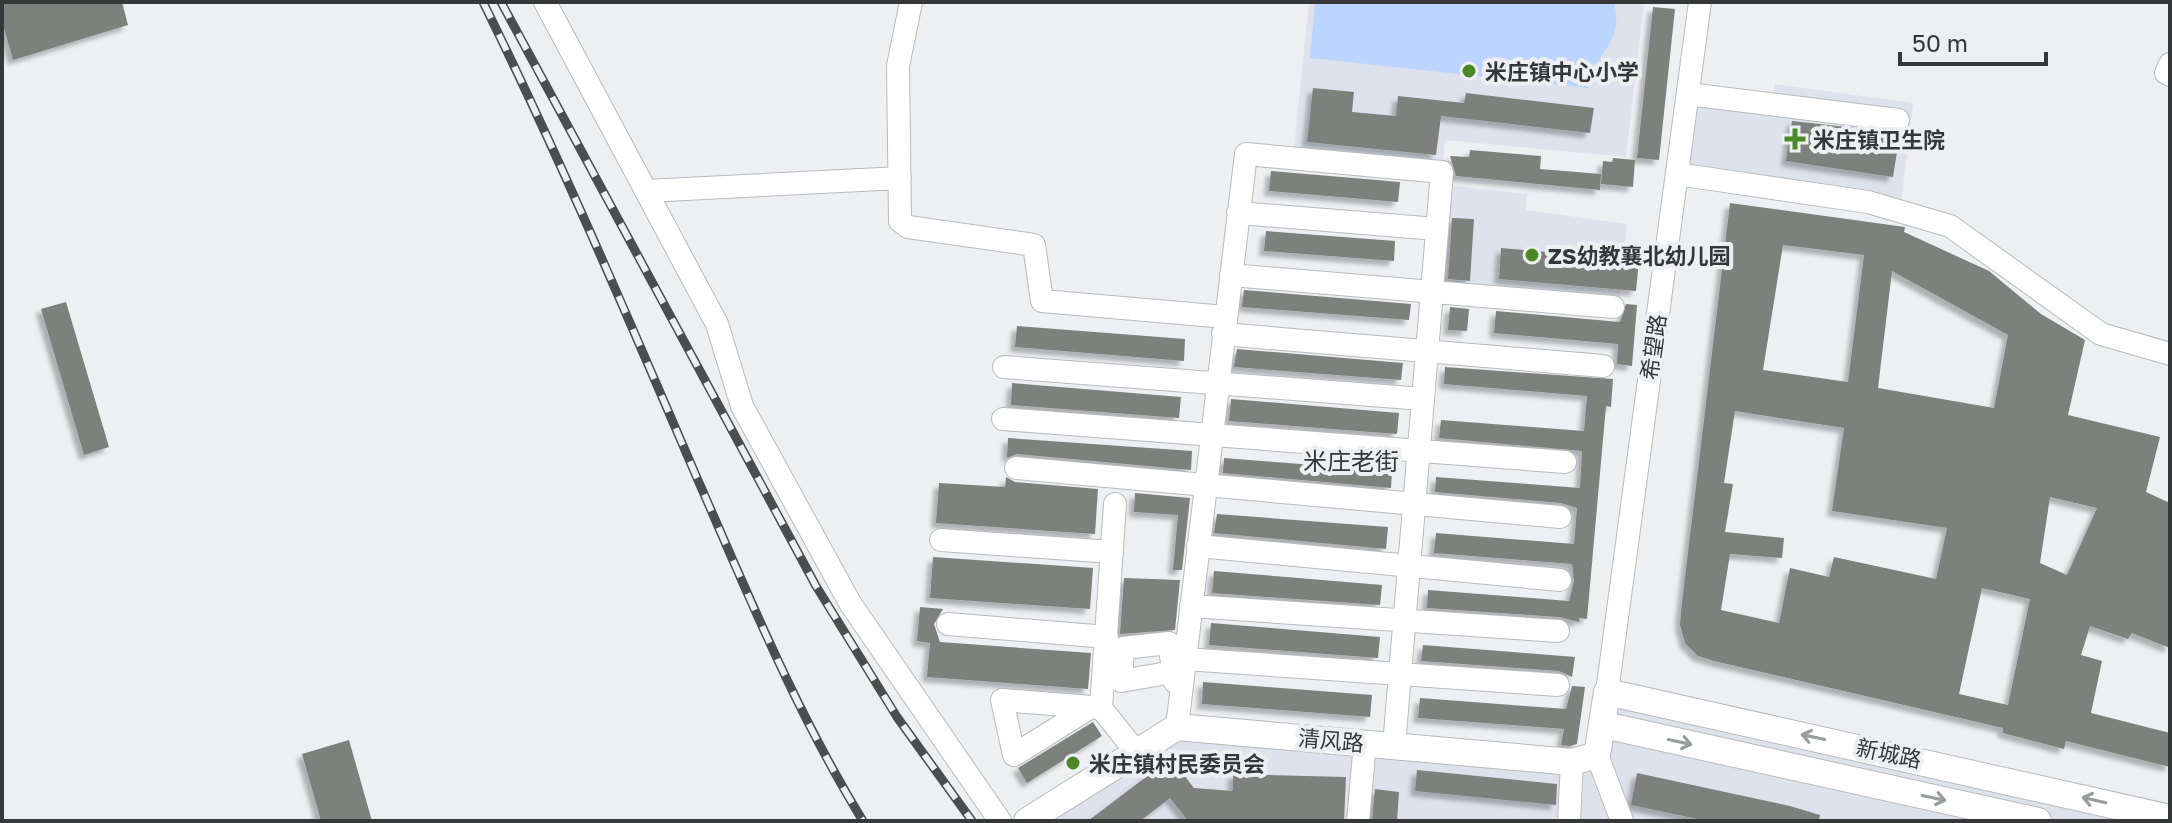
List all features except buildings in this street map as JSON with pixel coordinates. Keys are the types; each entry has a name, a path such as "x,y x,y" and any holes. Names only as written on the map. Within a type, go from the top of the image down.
{"main road":[{"path":"1585,758 1604,725 1607,692"},
{"name":"新城路","path":"1607,692 2170,818"},
{"path":"1027,821 1137,753 1178,715"},
{"name":"清风路","path":"1178,715 1365,743 1585,758"},
{"name":"新城路","path":"1604,725 2038,821"}],"street":[{"path":"545,2 717,324 742,406 850,603 1000,821"},
{"path":"911,2 898,66 900,221 908,227 1034,245 1042,301 1427,351 1603,366"},
{"name":"希望路","path":"1607,692 1700,2"},
{"path":"2170,64 2166,73 2170,75"},
{"path":"1688,94 1898,120"},
{"path":"1178,715 1179,666 1191,606 1246,154 1442,172 1394,746"},
{"path":"1677,174 1868,202 1950,226 2101,334 2170,354"},
{"path":"646,191 900,178"},
{"path":"1238,213 1437,229"},
{"path":"1231,275 1613,307"},
{"path":"1004,367 1423,399"},
{"path":"1003,419 1565,462"},
{"path":"1016,468 1560,517"},
{"path":"1115,504 1107,637 1096,708 1137,753"},
{"path":"941,540 1112,552"},
{"path":"1198,546 1560,580"},
{"path":"1191,606 1558,631"},
{"path":"948,624 1107,637"},
{"path":"1179,666 1400,674 1558,685"},
{"path":"1358,821 1365,743"},
{"path":"1569,821 1585,758"},
{"path":"1585,758 1622,821"}],"shaded area":[{"name":"米庄镇中心小学","path":"1309,2 1644,2 1626,157 1445,140 1442,172 1293,158"},
{"path":"1315,2 1614,2 1616,17 1612,39 1591,76 1588,88 1310,58"},
{"name":"米庄镇卫生院","path":"1775,84 1913,103 1900,211 1677,174 1688,94 1771,104"},
{"name":"ZS幼教襄北幼儿园","path":"1447,185 1527,194 1526,210 1627,224 1619,302 1438,286"},
{"path":"1607,692 2170,821 1027,821 1177,727 1597,754"}],"railway":[{"path":"483,2 593,238 774,652 816,738 863,821"},
{"path":"501,2 816,586 897,717 972,821"}],"place":[{"name":"米庄镇中心小学","path":"1469,71"},
{"name":"米庄镇卫生院","path":"1795,139"},
{"name":"ZS幼教襄北幼儿园","path":"1532,255"},
{"name":"米庄镇村民委员会","path":"1073,763"}],"district":[{"name":"米庄老街","path":"1351,460"}]}
